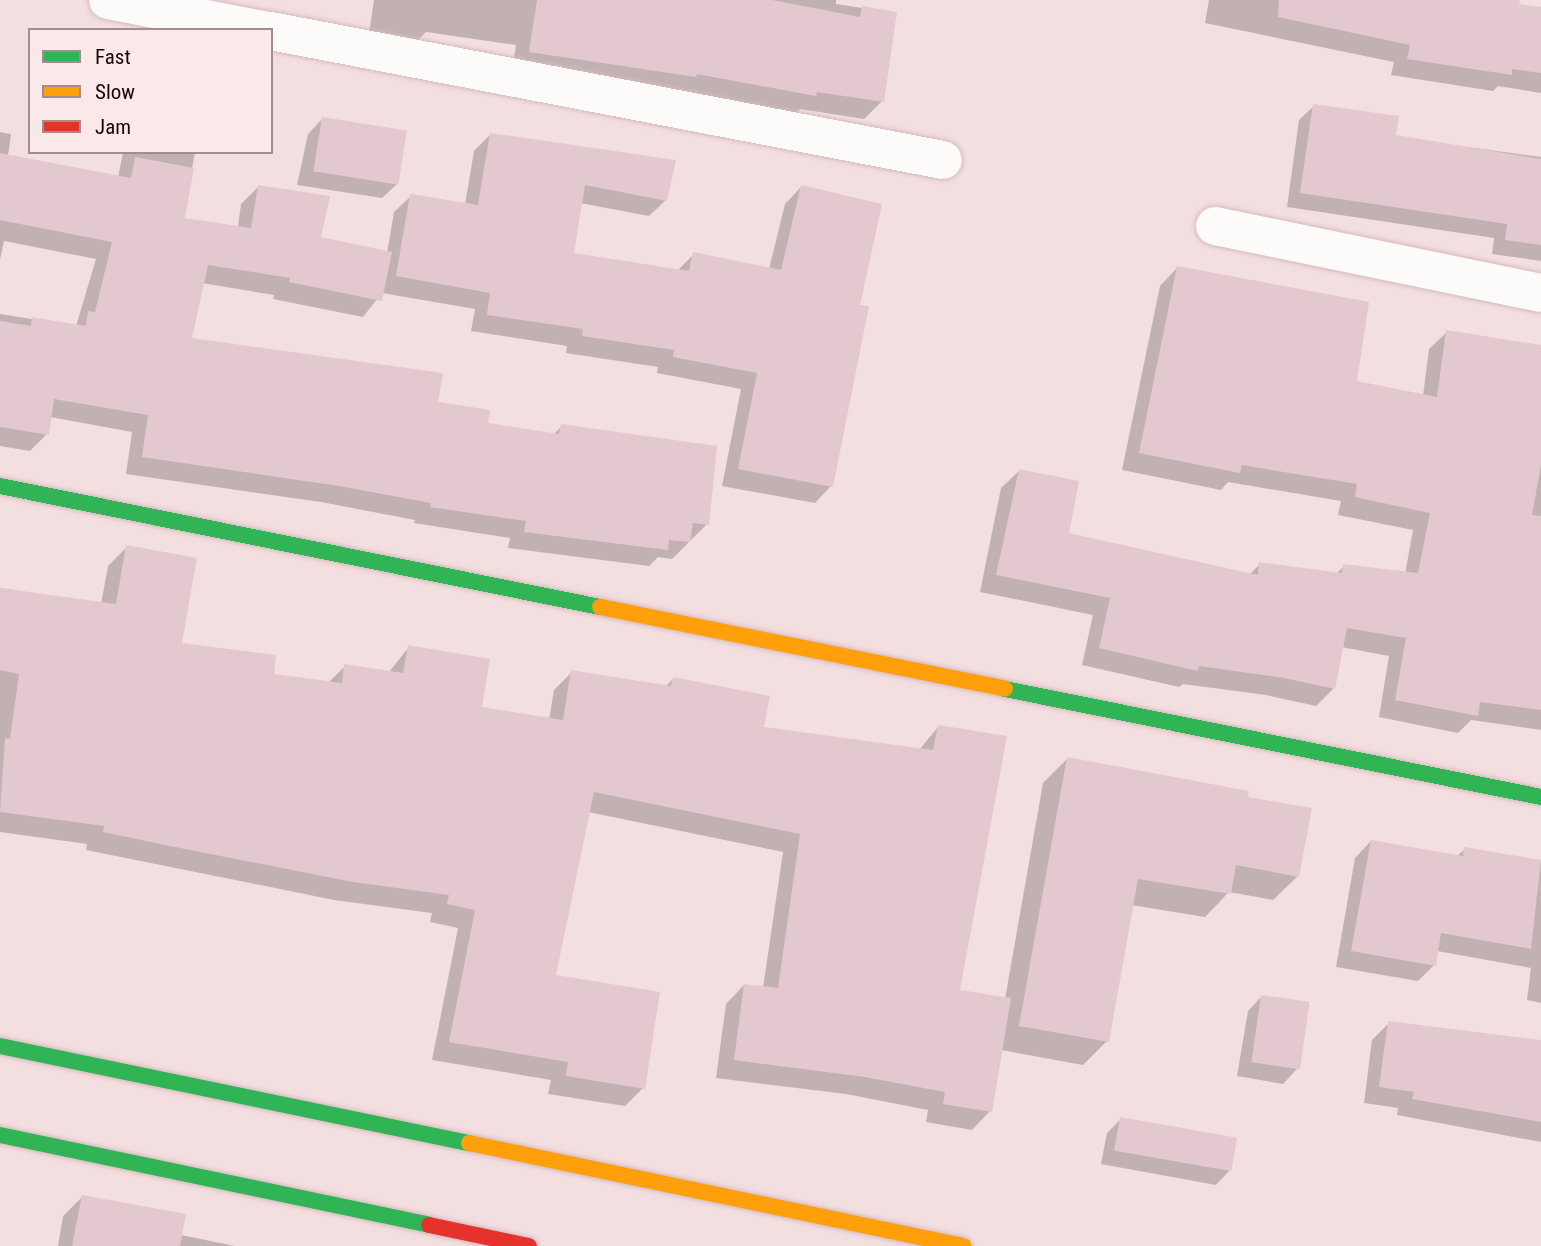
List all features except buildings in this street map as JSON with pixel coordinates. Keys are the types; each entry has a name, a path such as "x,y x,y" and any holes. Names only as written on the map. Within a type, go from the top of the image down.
{"street":[{"path":"108,0 253,28"},
{"path":"273,31 943,160"},
{"path":"1215,226 1541,293"},
{"path":"0,486 1541,797"},
{"path":"0,1046 963,1246"},
{"path":"0,1135 529,1246"}],"traffic: fast":[{"path":"0,486 600,607"},
{"path":"1005,689 1541,797"},
{"path":"0,1046 469,1143"},
{"path":"0,1135 429,1225"}],"traffic: slow":[{"path":"600,607 1005,689"},
{"path":"469,1143 963,1246"}],"traffic: jam":[{"path":"429,1225 529,1246"}]}
